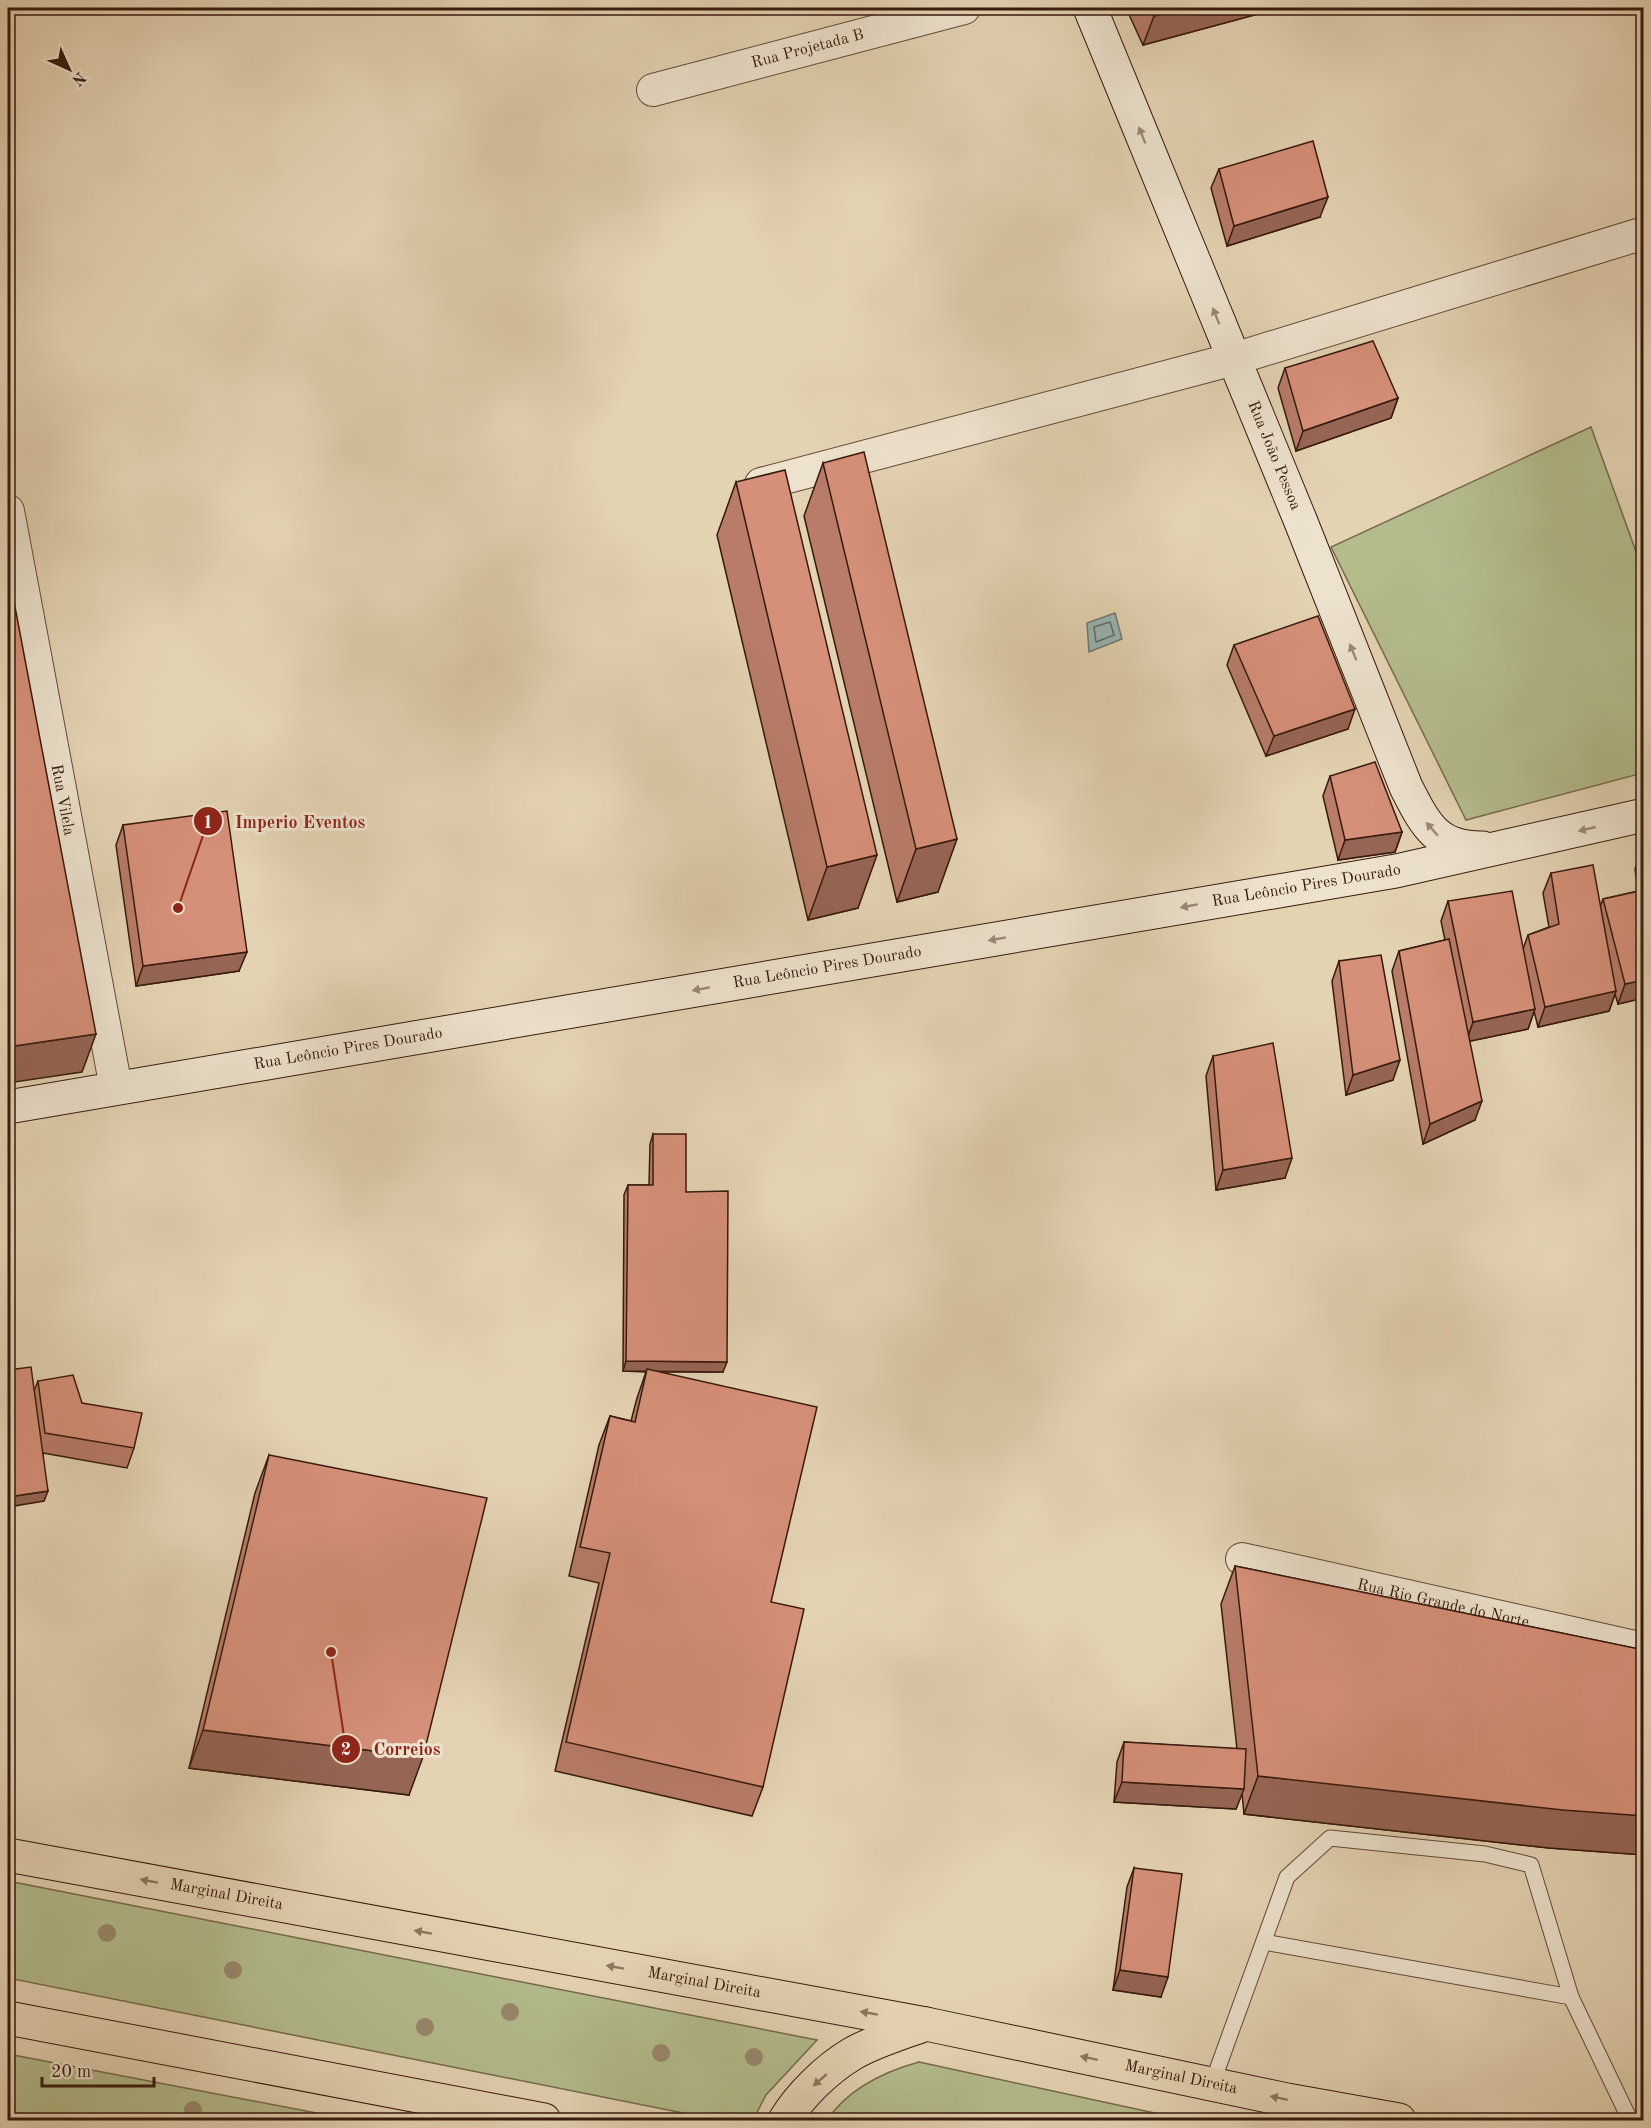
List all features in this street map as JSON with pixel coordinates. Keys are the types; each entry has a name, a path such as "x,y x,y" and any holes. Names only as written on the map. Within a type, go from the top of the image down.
{"main road":[{"name":"Rua João Pessoa","path":"1090,8 1406,786 1420,814 1434,833 1449,843 1473,848 1505,848"},
{"name":"Rua Leôncio Pires Dourado","path":"8,1107 1396,871 1644,815"},
{"name":"Marginal Direita","path":"8,1855 926,2024 1399,2121"},
{"path":"8,2018 544,2121"},
{"path":"785,2121 795,2104 810,2088 852,2054 926,2024"}],"street":[{"name":"Rua Projetada B","path":"653,90 964,8"},
{"path":"761,484 1234,358 1644,233"},
{"name":"Rua Vilela","path":"8,511 116,1088"},
{"name":"Rua Rio Grande do Norte","path":"1242,1559 1644,1649"}],"lane":[{"path":"1212,2084 1287,1877 1329,1838 1485,1854 1530,1865 1572,1997 1630,2121"},
{"path":"1264,1942 1572,1997"}],"green space":[{"path":"1591,427 1643,571 1643,773 1466,820 1331,547"},
{"path":"8,1881 817,2040 766,2095 753,2120 718,2120 8,1978"},
{"path":"8,2054 353,2120 8,2120"},
{"path":"919,2062 1187,2120 827,2120 845,2099 867,2083"}],"water":[{"path":"1115,613 1122,639 1089,652 1087,623"}],"building":[{"path":"1150,8 1185,8 1154,16"},
{"path":"1313,141 1328,197 1234,226 1219,169"},
{"path":"1373,341 1398,398 1303,431 1285,368"},
{"path":"864,452 957,839 916,849 823,463"},
{"path":"785,470 877,855 827,867 736,482"},
{"path":"8,570 96,1034 8,1047"},
{"path":"1318,616 1355,709 1274,736 1234,645"},
{"path":"1375,762 1402,832 1345,840 1330,776"},
{"path":"227,811 247,952 143,966 123,825"},
{"path":"1593,865 1616,991 1545,1007 1528,935 1559,924 1551,873"},
{"path":"1644,890 1644,980 1625,984 1603,899"},
{"path":"1512,891 1535,1009 1473,1022 1448,901"},
{"path":"1449,939 1482,1101 1430,1124 1399,951"},
{"path":"1381,955 1400,1060 1353,1075 1339,961"},
{"path":"1273,1043 1292,1158 1223,1170 1213,1056"},
{"path":"653,1134 686,1134 686,1192 728,1191 727,1362 626,1361 628,1185 653,1185"},
{"path":"31,1367 48,1491 8,1497 8,1370"},
{"path":"647,1369 817,1407 771,1602 804,1609 763,1787 566,1742 610,1553 580,1547 610,1416 635,1422"},
{"path":"73,1375 82,1403 142,1413 134,1448 45,1433 38,1381"},
{"path":"269,1455 487,1498 423,1757 203,1730"},
{"path":"1235,1566 1644,1650 1644,1816 1563,1810 1258,1776"},
{"path":"1124,1742 1246,1749 1244,1789 1122,1782"},
{"path":"1134,1868 1182,1874 1168,1977 1120,1970"}],"place":[{"name":"Imperio Eventos","path":"178,908"},
{"name":"Correios","path":"331,1652"}]}
